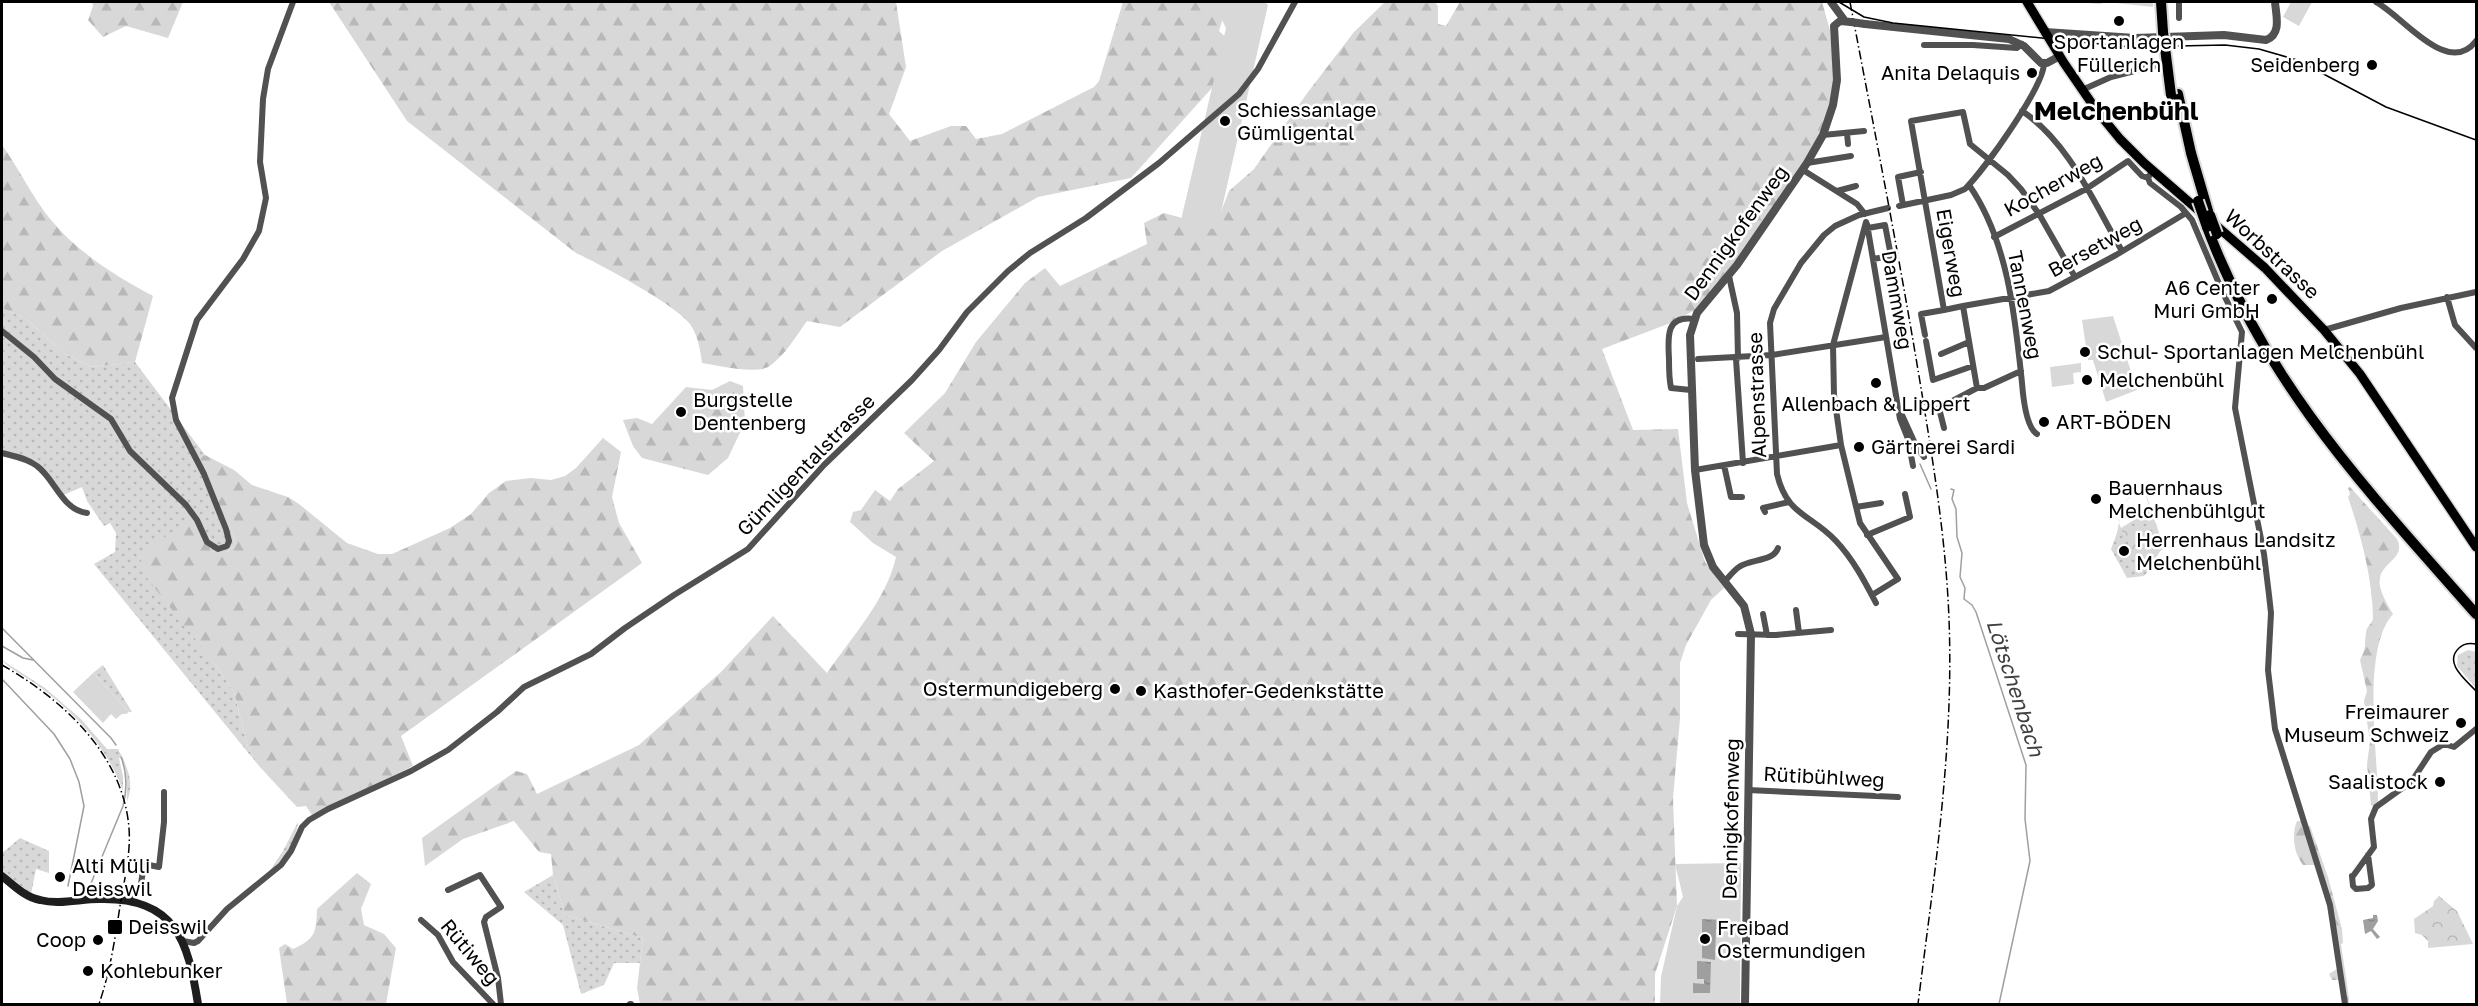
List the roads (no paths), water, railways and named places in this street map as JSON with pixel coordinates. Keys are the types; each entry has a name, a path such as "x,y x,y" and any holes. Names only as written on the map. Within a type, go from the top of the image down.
{"highway":[{"path":"2161,2 2183,148 2207,227 2250,322 2293,394 2352,472 2476,614"},
{"path":"2166,32 2167,2"},
{"path":"2175,94 2208,210 2255,319 2303,397 2361,473 2476,605"}],"main road":[{"name":"Worbstrasse","path":"2028,2 2082,90 2150,175 2252,256 2324,330 2370,390 2476,547"},
{"path":"2,876 26,894 41,901 106,898 145,906 162,915 171,923 188,953 198,1005"}],"street":[{"path":"2,331 34,357 55,379 111,419 130,451 190,509 209,545 218,549 227,546 229,541 226,529 204,474 176,420 172,398 197,320 243,259 259,231 266,198 260,162 263,99 268,69 293,2"},
{"name":"Gümligentalstrasse","path":"188,953 195,942 227,909 281,865 291,851 302,827 309,820 411,771 448,750 497,712 524,687 591,654 624,628 748,549 824,465 912,380 939,350 967,312 1008,271 1030,253 1086,218 1160,163 1239,94 1258,69 1295,2"},
{"path":"1830,2 1848,22 2009,39 2022,44 2039,62 2044,63 2060,56"},
{"path":"2179,2 2179,18"},
{"path":"2046,32 2135,38 2216,35 2270,39 2276,31 2275,2"},
{"path":"2376,2 2444,51 2460,53 2470,49 2476,41"},
{"name":"Dennigkofenweg","path":"1745,1005 1751,634 1744,606 1713,567 1705,549 1695,470 1690,341 1694,319 1729,276 1805,166 1823,135 1831,115 1837,80 1838,63 1833,28 1838,22 1848,22"},
{"path":"1924,45 2017,48 2022,44"},
{"path":"1921,172 1898,177 1901,206 1956,194 1969,185 2022,111 2041,77 2044,63"},
{"path":"2082,90 2111,77 2158,65"},
{"path":"2022,111 2043,126 2057,142 2122,251"},
{"name":"Eigerweg","path":"1944,310 1911,121 1963,112 1970,144 1989,159"},
{"path":"1823,135 1864,131"},
{"path":"1847,133 1848,144"},
{"path":"1805,166 1851,156"},
{"path":"1989,159 2016,183 2039,214 2075,277"},
{"name":"Kocherweg","path":"1994,237 2086,189 2128,161 2142,176 2150,175"},
{"path":"1805,166 1857,204 1864,213"},
{"path":"2150,175 2192,220 2219,285 2242,332 2236,420 2261,539 2271,613 2268,670 2275,729 2330,906 2345,1005"},
{"name":"Tannenweg","path":"1969,185 1979,200 1994,237 2011,299 2024,406 2033,432 2037,434"},
{"path":"1837,191 1856,186"},
{"name":"Alpenstrasse","path":"1876,603 1849,557 1835,540 1789,502 1779,485 1770,323 1788,282 1807,254 1824,235 1835,226 1864,213 1888,208"},
{"name":"Dammweg","path":"1864,213 1900,419 1908,440 1913,466"},
{"name":"Bersetweg","path":"1963,306 2043,293 2122,251 2186,213"},
{"path":"1872,595 1898,579 1860,523 1841,445 1834,394 1833,345 1867,225 1885,225 1891,256 1873,259"},
{"path":"1729,276 1737,313 1743,463"},
{"path":"2324,330 2447,297 2476,292"},
{"path":"2447,297 2455,325 2476,348"},
{"name":"Eigerweg","path":"1973,366 1933,380 1921,314 1963,306 1977,388"},
{"path":"1692,390 1671,388 1668,336 1672,326 1679,319 1694,319"},
{"path":"1698,359 1772,355 1886,337"},
{"path":"1941,354 1969,342"},
{"path":"1944,428 1939,408 1977,388 1984,388 2021,371"},
{"path":"1899,408 1924,458"},
{"path":"1695,470 1777,458 1841,445"},
{"path":"2,453 37,466 66,501 77,510 87,513"},
{"path":"1724,465 1731,497 1742,497"},
{"path":"1867,535 1910,517 1905,494"},
{"path":"1765,512 1763,508 1789,502"},
{"path":"1856,507 1881,503"},
{"path":"1725,581 1740,566 1774,555 1778,548"},
{"path":"1796,610 1800,633"},
{"path":"1763,614 1767,635"},
{"path":"1738,634 1767,635 1831,630"},
{"path":"2368,855 2372,885 2357,890 2353,887 2352,876 2374,847 2371,819 2376,807 2412,781 2434,749 2444,744 2454,747 2476,729"},
{"name":"Rütibühlweg","path":"1748,790 1898,797"},
{"path":"131,902 141,884 144,864 159,867 164,830 164,792"},
{"name":"Rütiweg","path":"448,890 480,875 501,906 483,922 498,978 501,1005"},
{"name":"Rütiweg","path":"421,920 438,935 458,968 493,1005"},
{"path":"183,941 195,942"}],"water":[{"path":"2373,915 2377,915 2378,921 2373,929 2380,937 2377,939 2371,931 2365,934 2363,920 2373,918"},
{"path":"1702,919 1723,920 1722,929 1716,929 1715,960 1702,958"},
{"path":"1697,961 1711,962 1710,993 1693,993 1693,983 1704,984 1704,979 1697,979"}],"waterway":[{"name":"Lötschenbach","path":"1920,464 1931,489"},
{"name":"Lötschenbach","path":"1951,489 1954,490 1952,499 1956,509 1957,537 1962,553 1960,577 1965,588 1964,599 1972,605 1976,612 2026,765 2025,819 2030,861 1999,1004"},
{"path":"2,628 116,745"},
{"path":"2,646 23,658 33,660"},
{"path":"2,679 54,734 70,759 79,782 84,806 68,886"},
{"path":"87,893 123,806 126,781 121,757"}],"tram line":[{"path":"1839,2 1864,17 1893,23 2130,47 2225,45 2259,49 2297,60 2386,107 2476,140"},
{"path":"2476,644 2461,646 2454,660 2462,677 2476,691"}],"railway":[{"path":"1850,2 1930,441 1947,589 1950,668 1946,764 1918,1004"},
{"path":"2,665 46,694 86,732 102,753 115,776 124,801 129,828 128,858 112,955 99,1004"}],"place":[{"name":"Sportanlagen Füllerich","path":"2119,21"},
{"name":"Seidenberg","path":"2372,65"},
{"name":"Anita Delaquis","path":"2032,73"},
{"name":"Schiessanlage Gümligental","path":"1225,121"},
{"name":"A6 Center Muri GmbH","path":"2272,299"},
{"name":"Schul- Sportanlagen Melchenbühl","path":"2085,352"},
{"name":"Melchenbühl","path":"2087,380"},
{"name":"Allenbach & Lippert","path":"1876,383"},
{"name":"Burgstelle Dentenberg","path":"681,412"},
{"name":"ART-BÖDEN","path":"2044,422"},
{"name":"Gärtnerei Sardi","path":"1859,447"},
{"name":"Bauernhaus Melchenbühlgut","path":"2096,499"},
{"name":"Herrenhaus Landsitz Melchenbühl","path":"2124,551"},
{"name":"Ostermundigeberg","path":"1115,689"},
{"name":"Kasthofer-Gedenkstätte","path":"1141,691"},
{"name":"Freimaurer Museum Schweiz","path":"2461,723"},
{"name":"Saalistock","path":"2440,782"},
{"name":"Alti Müli Deisswil","path":"60,877"},
{"name":"Deisswil","path":"115,927"},
{"name":"Freibad Ostermundigen","path":"1705,939"},
{"name":"Coop","path":"98,940"},
{"name":"Kohlebunker","path":"88,971"}],"district":[{"name":"Melchenbühl","path":"2116,111"}]}
